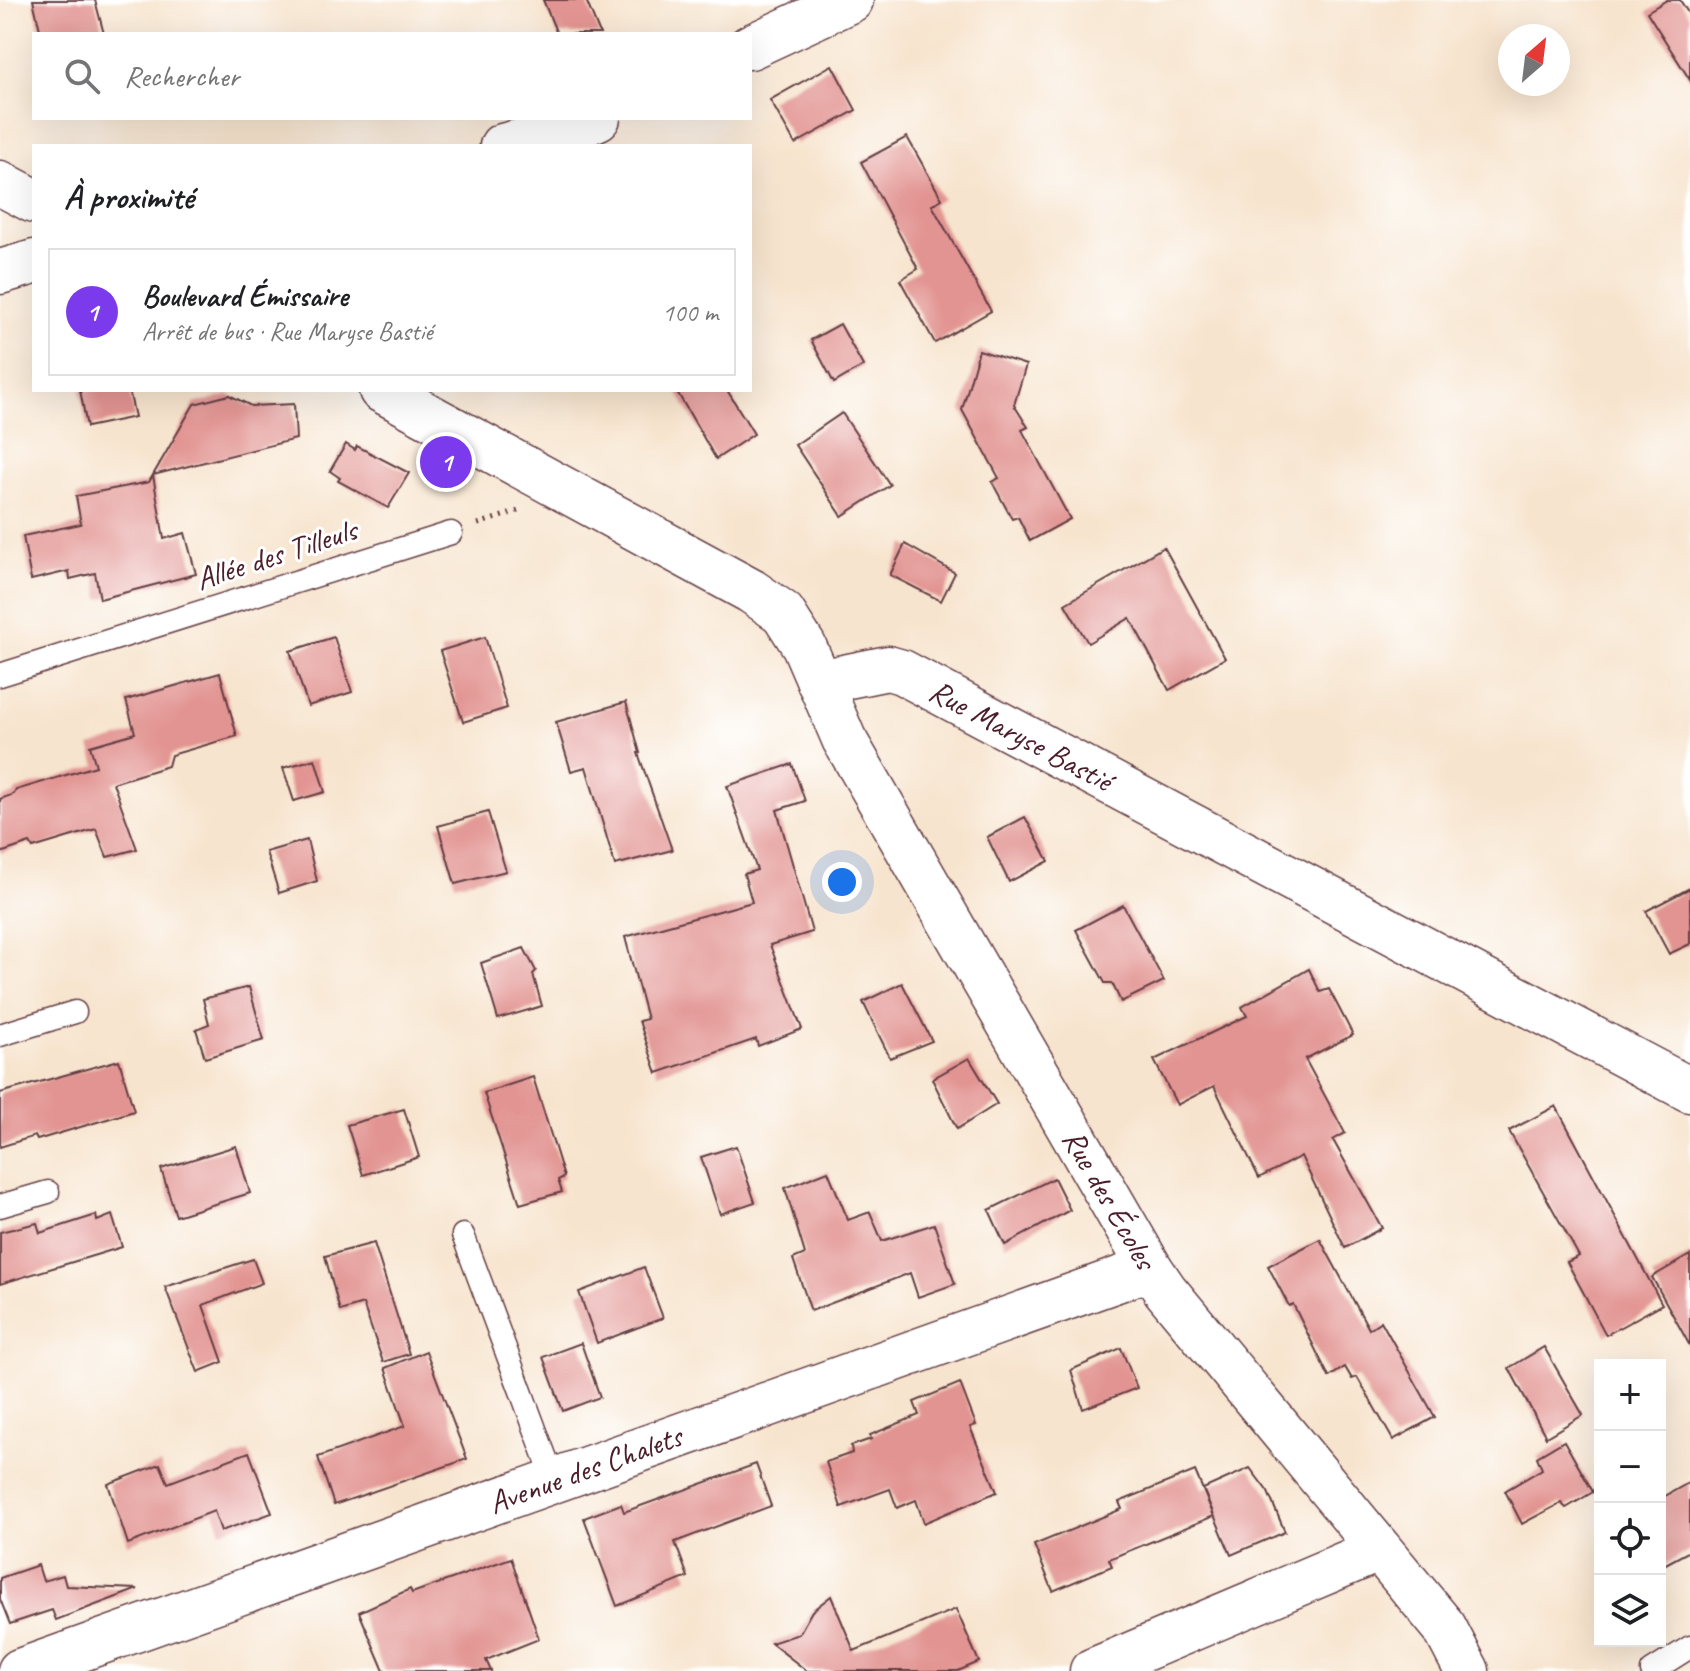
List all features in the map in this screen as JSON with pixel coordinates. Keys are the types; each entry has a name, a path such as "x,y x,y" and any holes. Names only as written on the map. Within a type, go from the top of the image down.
{"street":[{"path":"752,46 851,0"},
{"path":"510,144 578,127 594,120"},
{"path":"0,183 32,200"},
{"path":"0,272 32,263"},
{"path":"385,392 751,591 783,613 804,646 819,682"},
{"name":"Rue Maryse Bastié","path":"819,682 888,668 902,672 1690,1090"},
{"name":"Rue des Écoles","path":"819,682 844,739 1150,1268 1174,1302 1444,1627 1467,1671"},
{"name":"Avenue des Chalets","path":"20,1671 1150,1268"},
{"path":"1092,1671 1378,1550"}],"lane":[{"name":"Allée des Tilleuls","path":"0,675 451,533"},
{"path":"0,1035 75,1012"},
{"path":"0,1206 48,1192"},
{"path":"463,1235 554,1480"},
{"path":"1652,1671 1690,1647"}],"path":[{"path":"451,533 572,494"}],"building":[{"path":"33,0 95,0 103,32 41,32"},
{"path":"543,0 586,0 599,32 556,32"},
{"path":"1667,0 1680,0 1690,16 1690,80 1647,12"},
{"path":"832,65 856,110 795,144 770,100"},
{"path":"907,137 942,199 932,205 991,311 935,343 900,280 918,269 861,162"},
{"path":"840,324 863,366 834,383 811,340"},
{"path":"979,350 1026,365 1014,405 1028,427 1022,430 1070,519 1030,541 1018,517 1012,519 992,482 999,478 962,410"},
{"path":"80,392 129,392 135,417 87,427"},
{"path":"677,392 728,392 754,434 716,459"},
{"path":"229,395 251,406 294,404 296,439 153,475 194,404"},
{"path":"842,413 890,485 842,516 795,445"},
{"path":"346,444 355,450 357,446 409,473 388,508 338,481 340,478 330,471"},
{"path":"153,475 164,539 185,533 196,574 100,599 95,573 70,579 69,571 31,580 23,536 81,524 76,496 149,482"},
{"path":"905,544 955,573 941,601 890,575"},
{"path":"1164,547 1225,658 1169,690 1130,618 1088,643 1065,604"},
{"path":"334,637 352,692 308,706 290,651"},
{"path":"485,637 507,708 463,722 440,651"},
{"path":"220,673 237,736 171,755 168,766 113,783 137,849 107,857 96,829 33,848 30,843 0,853 0,799 14,794 16,790 96,766 90,746 135,733 126,700"},
{"path":"626,702 638,753 672,850 615,865 586,767 571,771 556,722"},
{"path":"315,759 325,792 294,801 283,768"},
{"path":"792,764 805,801 777,810 812,932 770,945 802,1029 758,1046 756,1039 657,1073 639,1021 647,1019 625,937 752,902 744,874 757,870 727,786"},
{"path":"488,812 506,871 455,884 438,826"},
{"path":"1025,817 1049,861 1009,882 987,837"},
{"path":"307,840 317,881 279,893 266,852"},
{"path":"1690,888 1690,944 1669,954 1646,911"},
{"path":"1123,905 1164,981 1121,1002 1112,983 1105,983 1076,930"},
{"path":"524,948 536,971 533,974 542,1006 498,1019 481,963"},
{"path":"1309,969 1320,992 1329,989 1353,1035 1305,1059 1345,1133 1333,1140 1382,1228 1345,1248 1301,1156 1259,1178 1214,1086 1177,1105 1154,1060 1247,1016 1242,1007"},
{"path":"902,983 932,1041 890,1058 863,1002"},
{"path":"249,987 264,1040 205,1058 196,1029 209,1024 203,999"},
{"path":"969,1058 997,1104 957,1129 932,1079"},
{"path":"119,1060 134,1111 37,1140 35,1136 0,1147 0,1093"},
{"path":"533,1077 564,1177 558,1180 562,1192 520,1204 484,1093"},
{"path":"1556,1106 1662,1304 1606,1335 1567,1262 1579,1256 1509,1131"},
{"path":"404,1109 419,1157 363,1175 347,1125"},
{"path":"236,1146 250,1193 176,1216 161,1169"},
{"path":"736,1146 755,1202 720,1214 701,1157"},
{"path":"828,1171 848,1220 870,1212 882,1241 934,1224 955,1284 918,1297 910,1273 811,1311 793,1259 805,1254 785,1188"},
{"path":"1054,1178 1070,1210 1005,1245 989,1210"},
{"path":"96,1215 97,1221 112,1215 122,1247 0,1284 0,1232 37,1223 40,1233"},
{"path":"1320,1239 1369,1329 1381,1321 1435,1417 1393,1440 1357,1377 1352,1379 1345,1367 1329,1377 1293,1304 1289,1306 1268,1266"},
{"path":"374,1243 409,1354 383,1362 363,1304 340,1311 325,1256"},
{"path":"1690,1255 1690,1346 1652,1277"},
{"path":"253,1259 262,1283 203,1305 223,1362 198,1372 165,1287"},
{"path":"644,1267 663,1318 597,1343 579,1292"},
{"path":"581,1343 600,1397 563,1411 543,1357"},
{"path":"1544,1347 1583,1415 1546,1437 1509,1368"},
{"path":"1121,1348 1137,1388 1083,1409 1071,1370"},
{"path":"426,1351 467,1459 334,1505 318,1457 405,1426 385,1368"},
{"path":"960,1383 976,1425 970,1427 997,1492 924,1523 916,1500 897,1508 890,1489 841,1507 826,1462 852,1453 851,1446 871,1439 870,1435 919,1415 914,1402"},
{"path":"1564,1441 1593,1492 1566,1508 1561,1503 1522,1524 1505,1491 1542,1469 1537,1457"},
{"path":"249,1452 272,1513 221,1531 214,1511 128,1544 108,1484 160,1464 168,1483"},
{"path":"756,1464 771,1506 675,1542 688,1577 617,1606 584,1518 621,1504 624,1512"},
{"path":"1250,1468 1268,1492 1285,1532 1231,1555 1203,1489"},
{"path":"1195,1471 1214,1516 1109,1559 1112,1566 1053,1591 1034,1545 1122,1509 1119,1502"},
{"path":"1690,1482 1690,1551 1666,1564 1666,1503 1666,1496"},
{"path":"511,1558 539,1639 486,1660 491,1671 384,1671 359,1612 410,1589 412,1593"},
{"path":"38,1565 43,1581 63,1575 66,1586 138,1589 56,1620 52,1610 10,1624 0,1599 0,1578"},
{"path":"831,1596 854,1651 956,1609 979,1662 958,1671 807,1671 771,1643 799,1634 812,1611"}],"place":[{"name":"Boulevard Émissaire","path":"446,462"}]}
